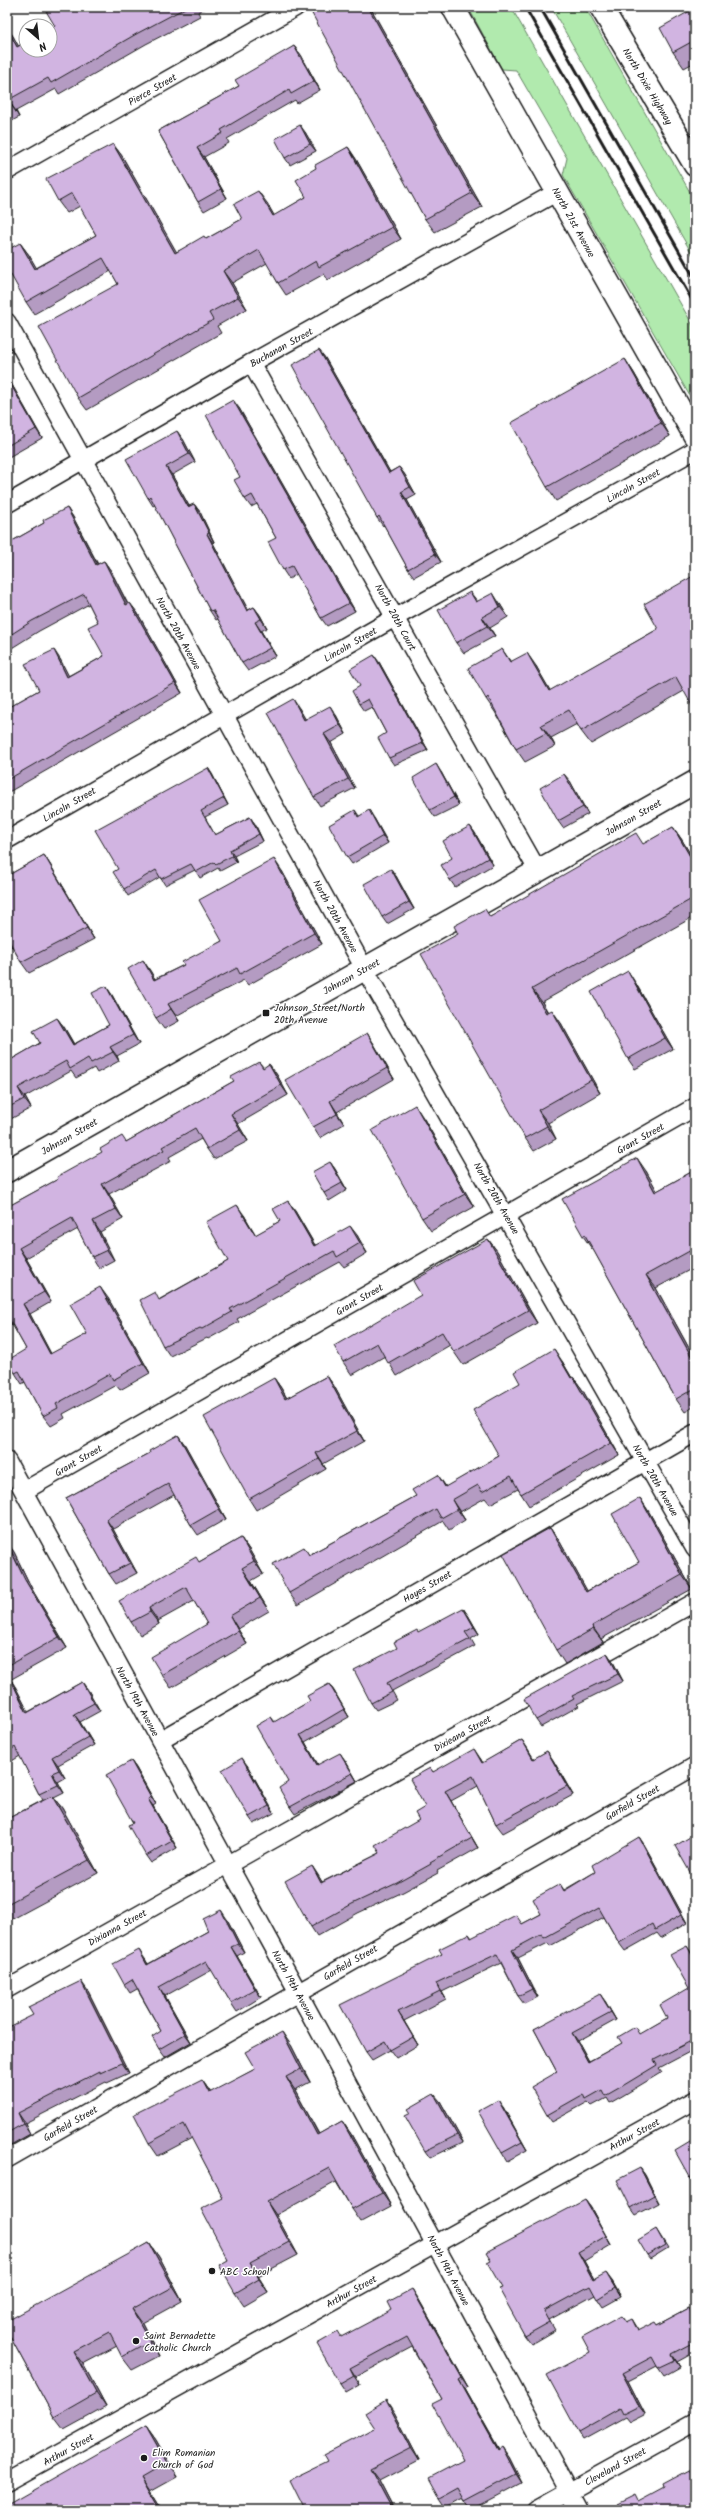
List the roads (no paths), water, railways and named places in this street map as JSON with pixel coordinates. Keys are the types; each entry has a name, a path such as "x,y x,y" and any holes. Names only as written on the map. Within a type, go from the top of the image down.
{"street":[{"name":"Pierce Street","path":"7,172 296,7"},
{"name":"North 21st Avenue","path":"453,7 695,436"},
{"name":"North Dixie Highway","path":"601,7 695,165"},
{"name":"Buchanan Street","path":"7,504 251,363 557,192"},
{"name":"North 20th Avenue","path":"7,322 364,968 506,1214 695,1549"},
{"name":"North 20th Court","path":"251,363 396,617 538,871"},
{"name":"Lincoln Street","path":"7,840 396,617 695,450"},
{"name":"Johnson Street","path":"7,1172 364,968 695,782"},
{"name":"Grant Street","path":"24,1491 695,1107"},
{"name":"Hayes Street","path":"160,1740 695,1433"},
{"name":"North 19th Avenue","path":"7,1461 298,1992 579,2510"},
{"name":"Dixieana Street","path":"228,1865 695,1602"},
{"name":"Garfield Street","path":"7,2159 695,1766"},
{"name":"Dixianna Street","path":"7,1989 228,1865"},
{"name":"Arthur Street","path":"7,2482 695,2100"},
{"name":"Cleveland Street","path":"536,2510 695,2422"}],"railway":[{"path":"525,7 695,305"},
{"path":"540,7 695,279"}],"place":[{"name":"Johnson Street/North 20th Avenue","path":"266,1013"},
{"name":"ABC School","path":"212,2271"},
{"name":"Saint Bernadette Catholic Church","path":"136,2341"},
{"name":"Elim Romanian Church of God","path":"144,2458"}]}
